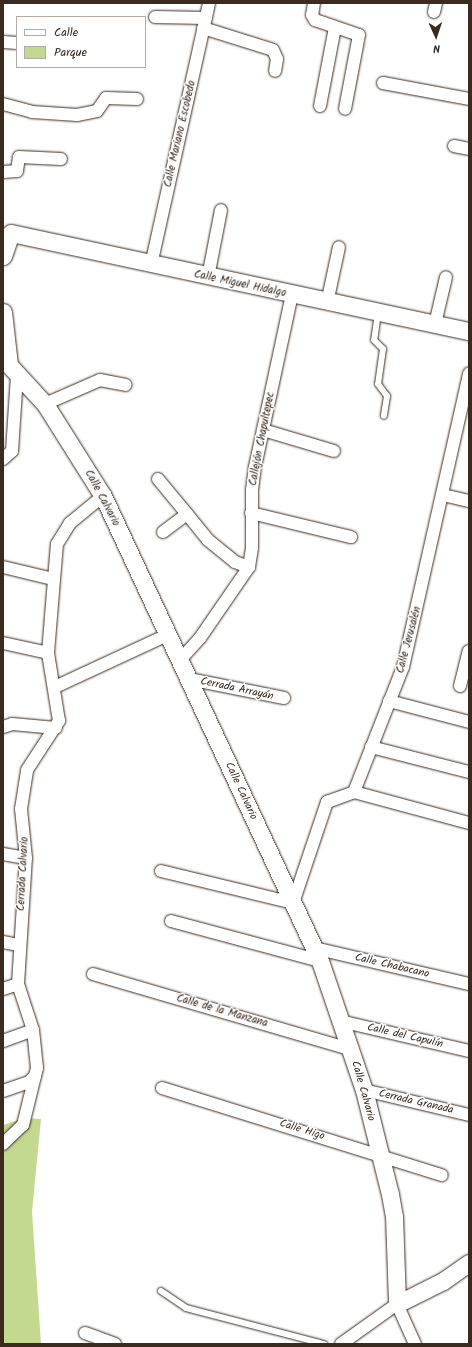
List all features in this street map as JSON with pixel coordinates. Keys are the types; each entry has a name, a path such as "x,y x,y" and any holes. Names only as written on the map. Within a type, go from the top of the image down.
{"street":[{"name":"Calle Mariano Escobedo","path":"151,265 209,3"},
{"path":"314,3 313,18 359,35 345,109"},
{"path":"155,17 204,23 273,50 277,59 275,71"},
{"path":"320,106 335,26"},
{"path":"3,42 16,42"},
{"path":"383,83 469,99"},
{"path":"3,104 32,112 77,114 97,111 106,98 137,99"},
{"path":"454,146 469,149"},
{"path":"3,172 17,171 19,157 61,160"},
{"path":"208,277 221,210"},
{"path":"3,256 7,228"},
{"name":"Calle Miguel Hidalgo","path":"7,228 151,265 469,331"},
{"path":"328,302 339,247"},
{"path":"435,324 446,277"},
{"name":"Callejón Chapultepec","path":"181,659 200,638 248,567 252,547 251,513 255,467 292,295"},
{"name":"Calle Calvario","path":"3,312 9,365 46,404 103,496 181,659 317,955 364,1090 380,1154 394,1216 397,1304"},
{"name":"Calle Jerusalén","path":"354,792 403,667 412,637 469,373"},
{"path":"3,459 12,451 17,375"},
{"path":"46,404 100,380 126,385"},
{"path":"263,430 334,451"},
{"path":"158,479 208,540 235,562 248,567"},
{"path":"443,495 469,501"},
{"path":"3,727 12,724 56,728 59,721 55,687 48,653 53,579 58,544 70,523 103,496"},
{"path":"251,513 351,538"},
{"path":"163,532 187,514"},
{"path":"3,566 53,579"},
{"path":"55,687 169,634"},
{"path":"3,643 48,653"},
{"path":"460,686 469,651"},
{"name":"Cerrada Arrayán","path":"189,679 284,698"},
{"path":"389,701 469,722"},
{"name":"Cerrada Calvario","path":"3,1144 22,1125 35,1076 33,1030 18,984 19,944 26,858 22,810 27,770 56,728"},
{"path":"371,747 469,772"},
{"path":"161,871 293,903 327,802 354,792 469,823"},
{"path":"3,854 26,858"},
{"name":"Calle Chabacano","path":"171,921 317,955 469,984"},
{"path":"3,942 19,944"},
{"name":"Calle de la Manzana","path":"93,974 350,1048"},
{"path":"3,989 18,984"},
{"name":"Calle del Capulín","path":"340,1020 469,1050"},
{"path":"3,1041 33,1030"},
{"path":"3,1091 35,1076"},
{"name":"Calle Higo","path":"162,1088 380,1154 442,1175"},
{"name":"Cerrada Granada","path":"364,1090 469,1115"},
{"path":"341,1344 397,1304 443,1281 469,1263"},
{"path":"397,1304 415,1344"},
{"path":"85,1333 115,1344"}],"lane":[{"path":"378,313 374,340 383,349 378,384 387,396 384,416"},
{"path":"161,1291 186,1308 324,1344"}],"green space":[{"path":"25,1118 41,1119 32,1212 41,1344 3,1344 3,1125"}]}
